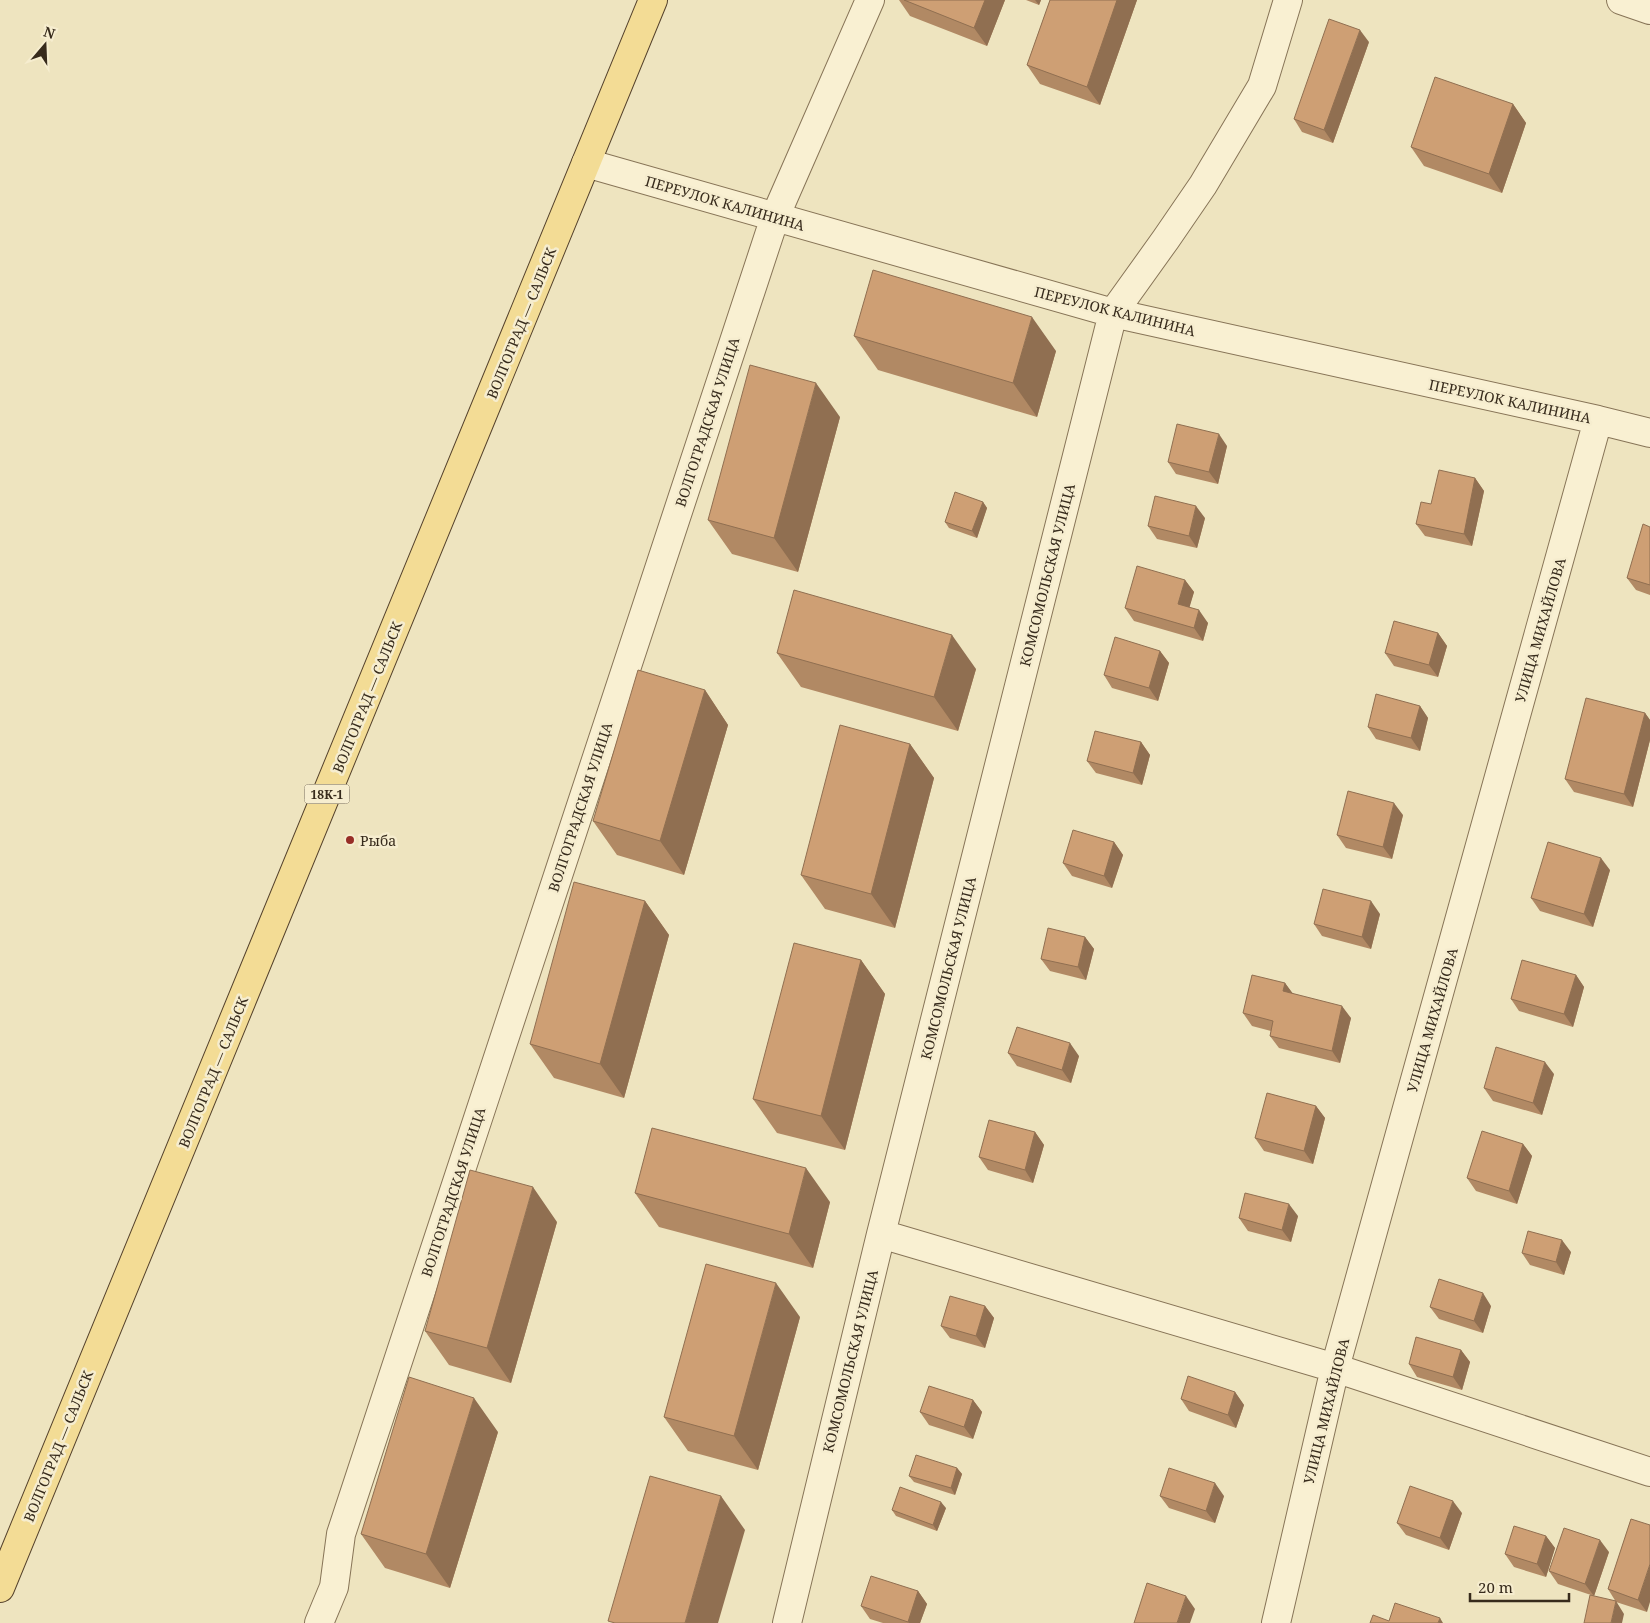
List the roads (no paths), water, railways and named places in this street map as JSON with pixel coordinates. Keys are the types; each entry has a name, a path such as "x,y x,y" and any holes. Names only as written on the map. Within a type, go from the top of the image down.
{"main road":[{"name":"ВОЛГОГРАД — САЛЬСК","path":"0,1588 653,0"}],"street":[{"name":"ВОЛГОГРАДСКАЯ УЛИЦА","path":"319,1623 334,1587 340,1534 775,218 870,0"},
{"path":"1113,313 1203,185 1262,86 1288,0"},
{"path":"1621,0 1650,10"},
{"name":"ПЕРЕУЛОК КАЛИНИНА","path":"586,163 1113,313 1650,433"},
{"name":"КОМСОМОЛЬСКАЯ УЛИЦА","path":"786,1623 881,1234 1113,313"},
{"name":"УЛИЦА МИХАЙЛОВА","path":"1276,1623 1335,1368 1598,420"},
{"path":"881,1234 1335,1368 1650,1472"}],"place":[{"name":"Рыба","path":"350,840"}]}
